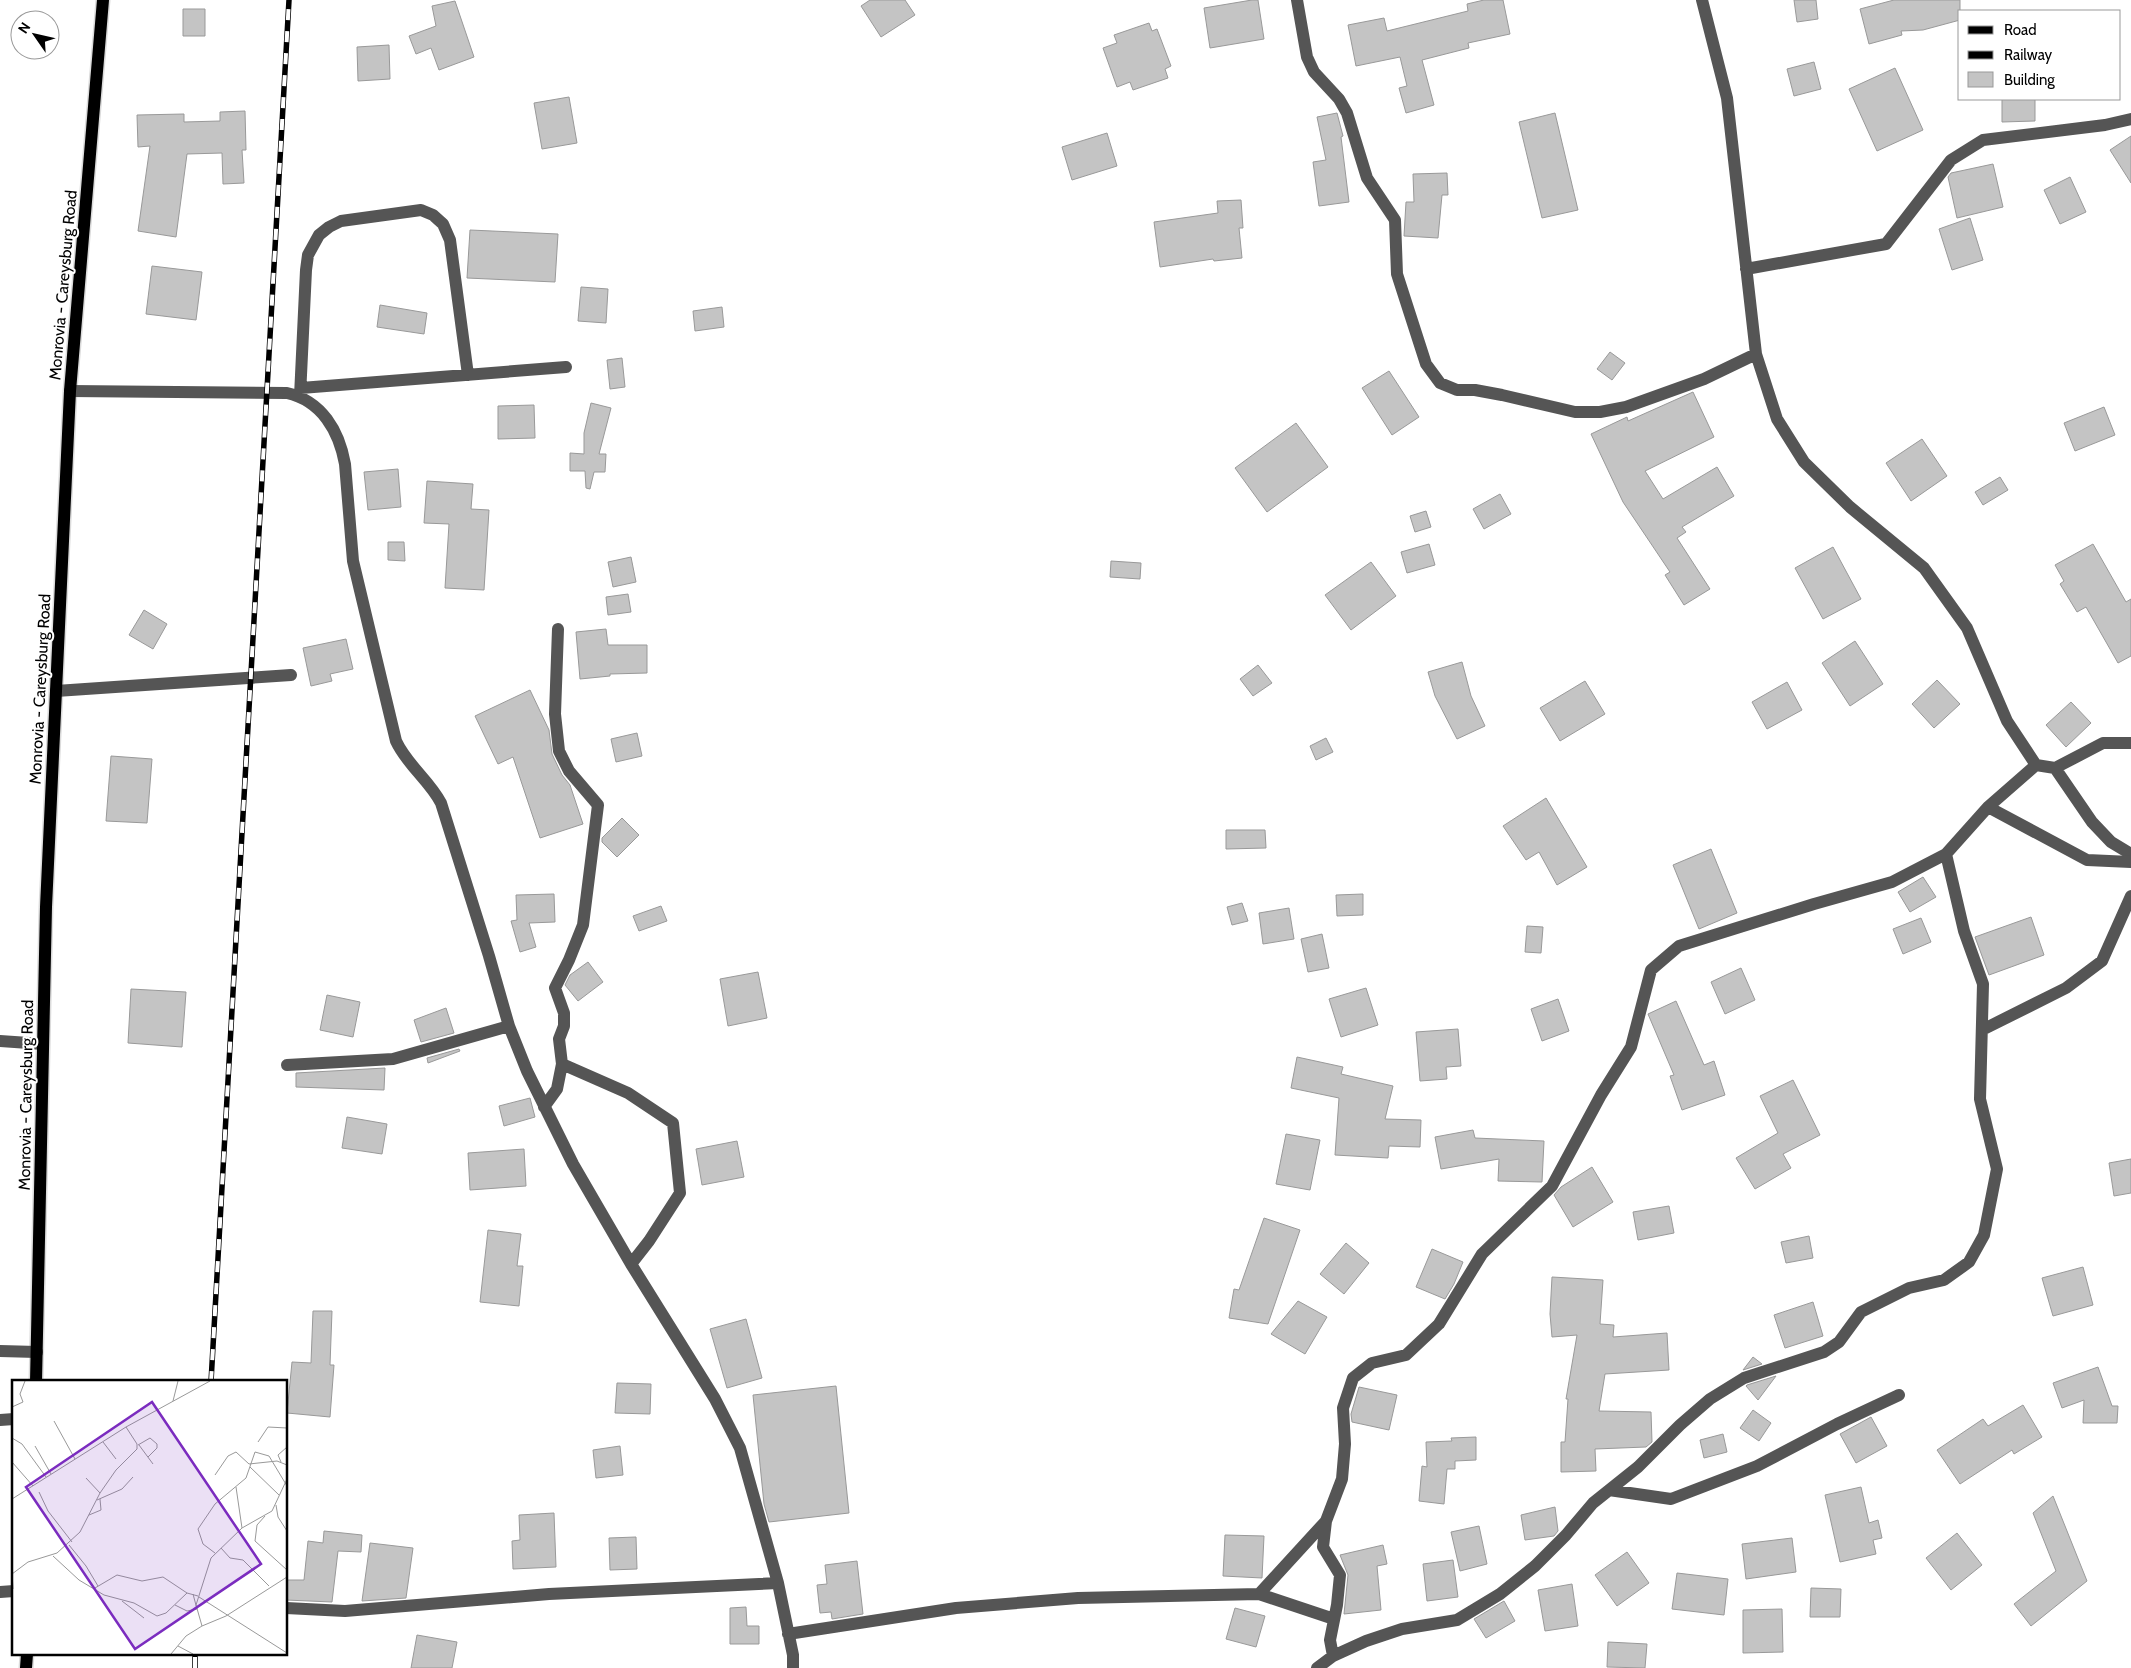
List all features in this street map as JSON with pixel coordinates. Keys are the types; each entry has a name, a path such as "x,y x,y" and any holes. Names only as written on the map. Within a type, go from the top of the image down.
{"main road":[{"name":"Monrovia - Careysburg Road","path":"36,1380 46,907 70,391 103,0"}],"street":[{"path":"1297,0 1307,57 1314,72 1339,99 1348,114 1367,178 1395,220 1397,274 1426,364 1440,383 1457,390 1475,390 1502,395 1575,412 1600,412 1626,407 1704,379 1756,354"},
{"path":"1702,0 1727,98 1756,354 1778,419 1804,462 1850,507 1924,568 1967,628 2007,721 2036,765 2055,768 2103,743 2131,744"},
{"path":"1746,269 1886,244 1951,160 1984,140 2105,125 2131,119"},
{"path":"468,375 450,240 443,224 433,215 421,210 407,210 341,221 328,226 312,245 306,270 301,392 326,416 342,449 354,561 396,741 401,752 435,791 441,803 489,956 508,1026 544,1107 573,1164 631,1264 715,1399 740,1448 778,1583 793,1668"},
{"path":"70,391 301,392 566,367"},
{"path":"544,1107 557,1089 562,1064 558,1039 564,1026 564,1013 555,988 583,926 598,804 569,771 559,751 555,714 558,629"},
{"path":"56,690 291,675"},
{"path":"1333,1656 1330,1640 1340,1575 1323,1547 1326,1521 1342,1479 1344,1444 1343,1408 1353,1378 1372,1363 1406,1354 1440,1324 1482,1254 1552,1186 1601,1094 1631,1047 1651,970 1679,946 1892,882 1946,854 1988,807 2036,765"},
{"path":"2055,768 2092,822 2111,842 2131,854"},
{"path":"1988,807 2087,860 2131,862"},
{"path":"1316,1668 1333,1656 1366,1641 1393,1632 1457,1620 1500,1594 1535,1566 1566,1535 1593,1503 1638,1467 1680,1425 1710,1399 1744,1378 1824,1352 1839,1342 1860,1312 1909,1288 1944,1280 1970,1262 1984,1235 1997,1169 1980,1099 1983,984 1964,931 1946,854"},
{"path":"1982,1030 2066,988 2102,961 2131,896"},
{"path":"288,1065 393,1060 508,1026"},
{"path":"0,1041 43,1044"},
{"path":"562,1064 628,1093 673,1123 680,1193 650,1241 631,1264"},
{"path":"0,1350 37,1352"},
{"path":"1609,1490 1672,1499 1757,1466 1836,1424 1899,1396"},
{"path":"1259,1594 1326,1521"},
{"path":"288,1608 345,1611 549,1594 778,1583"},
{"path":"788,1634 956,1608 1078,1598 1259,1594 1334,1620"}],"building":[{"path":"870,0 905,0 915,15 881,37 861,6"},
{"path":"1258,0 1264,39 1210,48 1204,8"},
{"path":"1484,0 1503,0 1510,34 1468,43 1469,48 1422,60 1434,105 1406,113 1399,88 1407,86 1400,57 1356,66 1348,25 1384,18 1387,31 1468,11 1467,4"},
{"path":"1794,0 1816,0 1818,19 1797,22"},
{"path":"1894,0 1960,0 1958,21 1923,30 1901,31 1902,35 1869,44 1860,9"},
{"path":"455,1 474,57 439,70 431,48 416,54 409,36 436,26 432,6"},
{"path":"183,9 205,9 205,36 183,36"},
{"path":"1149,23 1152,31 1157,29 1171,66 1165,69 1168,78 1133,90 1130,82 1117,87 1103,48 1117,43 1114,35"},
{"path":"389,45 390,79 358,81 357,47"},
{"path":"1814,62 1821,89 1794,96 1787,69"},
{"path":"1895,68 1923,130 1877,151 1849,89"},
{"path":"569,97 577,143 542,149 534,103"},
{"path":"2002,100 2035,100 2035,121 2002,122"},
{"path":"245,111 246,150 242,150 244,183 223,184 222,153 187,154 176,237 138,231 150,146 138,147 137,115 184,114 184,122 220,121 220,112"},
{"path":"1337,113 1343,136 1341,137 1349,202 1319,206 1313,162 1326,160 1317,117"},
{"path":"1555,113 1578,210 1542,218 1519,122"},
{"path":"1107,133 1117,166 1072,180 1062,147"},
{"path":"2131,136 2131,183 2110,150"},
{"path":"1993,164 2003,207 1957,218 1948,177 1951,173"},
{"path":"1447,173 1448,195 1442,195 1438,238 1404,236 1406,202 1414,202 1413,174"},
{"path":"2070,177 2086,212 2060,224 2044,190"},
{"path":"1241,200 1243,228 1239,228 1242,258 1214,261 1213,259 1160,267 1154,222 1218,213 1217,201"},
{"path":"1970,218 1983,260 1952,270 1939,229"},
{"path":"470,230 558,234 555,282 467,278"},
{"path":"152,266 202,272 196,320 146,314"},
{"path":"581,287 608,289 606,323 578,321"},
{"path":"380,305 427,313 424,334 377,327"},
{"path":"722,307 724,327 695,331 693,311"},
{"path":"1610,352 1625,363 1612,380 1597,369"},
{"path":"622,358 625,387 610,389 607,360"},
{"path":"1389,371 1419,417 1392,435 1362,388"},
{"path":"1693,392 1714,437 1645,471 1663,499 1717,467 1734,496 1682,527 1686,532 1677,538 1710,589 1684,605 1665,575 1670,572 1623,502 1591,434 1627,417 1628,421"},
{"path":"591,403 611,408 599,454 606,454 605,472 594,472 590,489 586,488 585,471 570,471 570,453 584,454 584,433"},
{"path":"534,405 535,438 498,439 498,406"},
{"path":"2104,407 2115,435 2075,451 2064,423"},
{"path":"1296,423 1328,467 1267,512 1235,468"},
{"path":"1922,439 1947,476 1911,501 1886,463"},
{"path":"398,469 401,507 368,510 364,472"},
{"path":"2000,477 2008,490 1983,505 1975,492"},
{"path":"427,481 473,484 471,509 489,510 484,590 445,588 449,524 424,523"},
{"path":"1500,494 1511,514 1484,529 1473,509"},
{"path":"1426,511 1431,527 1415,532 1410,516"},
{"path":"388,542 404,542 405,561 388,560"},
{"path":"1429,544 1435,565 1407,573 1401,552"},
{"path":"2093,544 2126,602 2131,599 2131,656 2118,663 2086,607 2077,612 2060,584 2064,581 2055,565"},
{"path":"1833,547 1861,599 1823,619 1795,568"},
{"path":"631,557 636,582 613,587 608,562"},
{"path":"1111,561 1141,563 1140,579 1110,577"},
{"path":"1371,562 1396,596 1351,630 1325,595"},
{"path":"628,594 631,612 608,615 606,597"},
{"path":"144,610 167,624 153,649 129,635"},
{"path":"606,629 608,645 647,645 647,673 610,674 610,676 580,679 576,632"},
{"path":"346,639 353,669 330,674 332,681 311,686 303,648"},
{"path":"1855,641 1883,684 1850,706 1822,663"},
{"path":"1462,662 1471,696 1485,726 1457,739 1435,696 1428,672"},
{"path":"1258,665 1272,683 1253,696 1240,679"},
{"path":"1937,680 1960,704 1934,728 1912,704"},
{"path":"1585,681 1605,714 1560,741 1540,708"},
{"path":"1787,682 1802,710 1767,729 1752,702"},
{"path":"530,690 549,730 552,754 562,775 570,785 583,824 540,838 513,757 498,764 475,716"},
{"path":"2071,702 2091,723 2066,747 2046,725"},
{"path":"637,733 642,756 616,762 611,739"},
{"path":"1326,738 1333,752 1316,760 1310,746"},
{"path":"111,756 152,759 147,823 106,821"},
{"path":"1546,798 1587,867 1557,885 1539,852 1526,860 1503,826"},
{"path":"622,818 639,835 617,857 602,842 602,838"},
{"path":"1226,830 1265,830 1266,848 1226,849"},
{"path":"1711,849 1737,913 1699,929 1673,865"},
{"path":"1923,877 1936,897 1910,912 1898,892"},
{"path":"554,894 555,922 529,923 536,947 520,952 511,921 517,920 516,895"},
{"path":"1363,894 1363,915 1337,916 1336,895"},
{"path":"1242,903 1248,921 1232,925 1227,907"},
{"path":"661,906 667,921 639,931 633,916"},
{"path":"1289,908 1294,939 1263,944 1259,913"},
{"path":"2031,917 2044,955 1989,975 1975,937"},
{"path":"1921,918 1931,942 1903,954 1893,929"},
{"path":"1527,926 1543,927 1541,953 1525,952"},
{"path":"1322,934 1329,968 1308,972 1301,939"},
{"path":"588,962 603,982 578,1001 565,985 570,975"},
{"path":"1741,968 1755,1000 1725,1014 1711,982"},
{"path":"758,972 767,1018 728,1026 720,979"},
{"path":"1366,988 1378,1025 1341,1037 1329,999"},
{"path":"131,989 186,992 182,1047 128,1043"},
{"path":"327,995 360,1002 353,1037 320,1030"},
{"path":"1558,999 1569,1031 1542,1041 1531,1009"},
{"path":"1676,1001 1704,1065 1714,1061 1725,1095 1682,1110 1670,1076 1674,1075 1648,1014"},
{"path":"446,1008 454,1033 421,1042 414,1020"},
{"path":"1458,1029 1461,1066 1446,1067 1447,1079 1420,1081 1416,1032"},
{"path":"459,1049 460,1051 428,1063 427,1058"},
{"path":"1297,1057 1343,1067 1341,1074 1393,1086 1385,1119 1421,1120 1420,1147 1389,1146 1388,1158 1335,1155 1339,1098 1291,1088"},
{"path":"385,1068 384,1090 296,1087 296,1073"},
{"path":"1793,1080 1820,1135 1783,1154 1791,1168 1755,1189 1736,1158 1778,1133 1760,1096"},
{"path":"530,1098 535,1117 504,1126 499,1106"},
{"path":"347,1117 387,1124 382,1154 342,1148"},
{"path":"1473,1130 1475,1138 1544,1141 1542,1182 1498,1181 1499,1159 1441,1169 1435,1137"},
{"path":"1286,1134 1320,1140 1310,1190 1276,1184"},
{"path":"737,1141 744,1177 702,1185 696,1149"},
{"path":"524,1149 526,1186 470,1190 468,1153"},
{"path":"2131,1159 2131,1193 2114,1196 2109,1163"},
{"path":"1592,1167 1613,1202 1573,1227 1554,1195 1561,1187"},
{"path":"1669,1206 1674,1233 1638,1240 1633,1212"},
{"path":"1264,1218 1300,1230 1268,1324 1229,1318 1234,1289 1239,1290"},
{"path":"488,1230 521,1234 517,1266 523,1266 519,1306 480,1302"},
{"path":"1809,1236 1813,1258 1786,1263 1781,1242"},
{"path":"1346,1243 1369,1263 1344,1294 1320,1274"},
{"path":"1432,1249 1463,1262 1454,1284 1445,1299 1416,1287"},
{"path":"2083,1267 2093,1305 2053,1316 2042,1278"},
{"path":"1552,1277 1603,1280 1600,1324 1614,1325 1613,1337 1667,1333 1669,1370 1605,1374 1599,1411 1651,1412 1652,1442 1646,1447 1595,1449 1596,1471 1561,1472 1561,1442 1565,1442 1568,1399 1566,1399 1577,1335 1552,1337 1550,1314"},
{"path":"1298,1301 1327,1317 1305,1354 1271,1334"},
{"path":"1813,1302 1823,1336 1785,1348 1774,1315"},
{"path":"313,1311 332,1311 330,1365 334,1365 330,1417 288,1413 292,1362 311,1363"},
{"path":"746,1319 762,1378 727,1388 710,1329"},
{"path":"1753,1357 1762,1364 1743,1370"},
{"path":"2098,1367 2112,1406 2118,1406 2117,1423 2083,1423 2084,1400 2062,1408 2053,1383"},
{"path":"1776,1376 1758,1400 1746,1386 1747,1385"},
{"path":"617,1383 651,1384 650,1414 615,1413"},
{"path":"836,1386 849,1513 769,1522 764,1504 753,1395"},
{"path":"1359,1387 1397,1395 1389,1430 1352,1422 1351,1414"},
{"path":"2023,1405 2042,1437 2014,1454 2012,1450 1960,1484 1937,1450 1983,1419 1988,1426"},
{"path":"1753,1410 1771,1423 1759,1441 1740,1428"},
{"path":"1871,1417 1887,1446 1856,1463 1840,1434"},
{"path":"1723,1434 1727,1452 1704,1458 1700,1440"},
{"path":"1476,1437 1476,1460 1455,1461 1455,1469 1447,1469 1444,1504 1419,1501 1422,1466 1427,1467 1426,1442 1452,1441 1451,1438"},
{"path":"620,1446 623,1475 596,1478 593,1450"},
{"path":"1861,1487 1869,1523 1878,1520 1882,1538 1873,1540 1876,1554 1840,1562 1825,1495"},
{"path":"2053,1496 2087,1581 2031,1626 2014,1604 2056,1571 2033,1513"},
{"path":"1555,1507 1558,1531 1554,1536 1525,1540 1521,1515"},
{"path":"554,1513 556,1567 513,1569 512,1541 520,1540 519,1515"},
{"path":"1479,1526 1487,1564 1460,1571 1451,1532"},
{"path":"324,1531 362,1535 361,1552 338,1551 332,1602 288,1600 288,1580 304,1580 308,1541 323,1543"},
{"path":"1957,1533 1982,1565 1951,1590 1926,1558"},
{"path":"1225,1535 1264,1536 1262,1578 1223,1576"},
{"path":"636,1537 637,1569 610,1570 609,1538"},
{"path":"1792,1538 1796,1572 1746,1579 1742,1544"},
{"path":"370,1543 413,1548 406,1598 362,1601"},
{"path":"1383,1545 1387,1564 1377,1566 1381,1610 1344,1614 1348,1575 1340,1555"},
{"path":"1627,1552 1649,1583 1617,1606 1595,1575"},
{"path":"1453,1560 1458,1597 1427,1601 1423,1564"},
{"path":"857,1561 863,1614 832,1619 831,1612 820,1613 817,1585 827,1584 825,1565"},
{"path":"1677,1573 1728,1579 1724,1615 1672,1609"},
{"path":"1572,1584 1578,1626 1545,1631 1538,1590"},
{"path":"1811,1588 1841,1589 1840,1617 1810,1617"},
{"path":"1504,1601 1515,1621 1486,1638 1474,1619"},
{"path":"746,1607 747,1626 759,1626 759,1644 730,1644 730,1608"},
{"path":"1235,1608 1265,1616 1256,1647 1226,1639"},
{"path":"1782,1609 1783,1652 1743,1653 1743,1610"},
{"path":"417,1635 457,1642 452,1668 411,1668"},
{"path":"1608,1642 1647,1644 1645,1668 1607,1667"}],"railway":[{"path":"211,1380 289,0"},
{"path":"195,1656 195,1668"}]}
